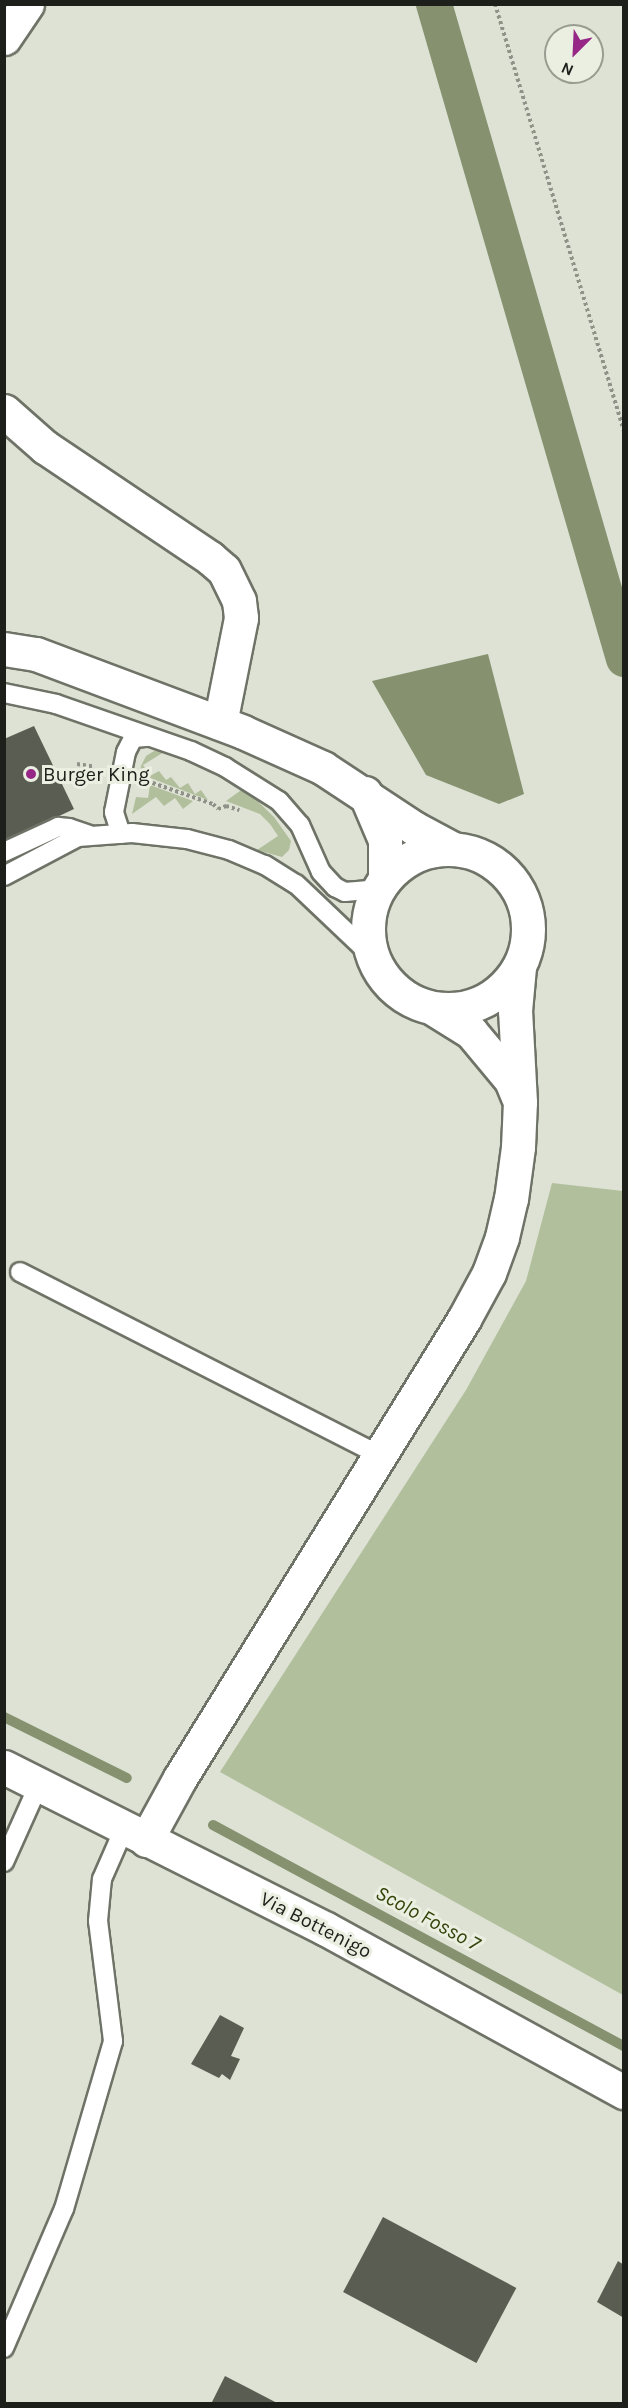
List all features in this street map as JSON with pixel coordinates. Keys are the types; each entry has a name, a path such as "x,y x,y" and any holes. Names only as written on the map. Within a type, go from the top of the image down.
{"street":[{"path":"4,38 27,4"},
{"path":"4,411 45,447 224,570 239,601 241,618 220,723"},
{"path":"4,632 36,654"},
{"path":"4,649 36,654 220,723 323,768 365,793 414,828 453,849"},
{"path":"365,793 385,840 382,884"},
{"path":"135,1835 180,1778 464,1318 489,1273 502,1237 511,1199 518,1147 520,1102 515,1011 519,967 529,935 527,908 515,883 495,863 470,851 443,848 416,855 394,869 382,884 369,913 368,938 374,958 390,985 410,1000 434,1009 471,1032 511,1080 520,1102"},
{"path":"434,1009 460,1009 484,1001 507,985 519,967"},
{"name":"Via Bottenigo","path":"4,1767 135,1835 326,1929 624,2092"}],"lane":[{"path":"4,693 56,704 191,751 225,767 279,801 300,825 321,872 335,887 345,892 382,884"},
{"path":"122,834 114,812 126,752 133,738 149,737"},
{"path":"4,852 58,827 69,828 90,836"},
{"path":"4,876 49,850 78,837 122,834 187,839 229,850 265,865 296,884 374,958"},
{"path":"20,1272 379,1455"},
{"path":"4,1862 39,1784"},
{"path":"4,2348 64,2209 113,2041 98,1921 102,1879 135,1835"}],"path":[{"path":"495,4 624,432"},
{"path":"140,778 213,804 218,809 226,806 248,813"}],"shaded area":[{"path":"488,654 524,794 499,804 426,775 372,681"},
{"path":"154,751 164,752 143,765 150,776 159,771 166,780 171,777 180,788 188,783 195,794 201,790 208,800 140,774 141,766 146,756"},
{"path":"150,785 193,801 183,809 175,798 164,806 156,797 132,814 136,797 148,798"},
{"path":"244,788 274,817 291,841 289,850 282,857 257,850 278,836 260,814 226,801"},
{"path":"552,1183 623,1191 623,1995 220,1772 466,1390 526,1281"}],"building":[{"name":"Burger King","path":"34,726 74,809 4,842 4,739"},
{"path":"220,2015 244,2028 231,2056 240,2059 230,2080 222,2074 219,2078 191,2064"},
{"path":"383,2217 516,2288 476,2363 343,2292"},
{"path":"618,2261 624,2265 624,2318 597,2302"},
{"path":"225,2376 279,2404 211,2404"}],"waterway":[{"path":"434,4 624,659"},
{"name":"Scolo Fosso 7","path":"4,1717 127,1778"},
{"name":"Scolo Fosso 7","path":"213,1825 624,2046"}],"place":[{"name":"Burger King","path":"31,774"}]}
